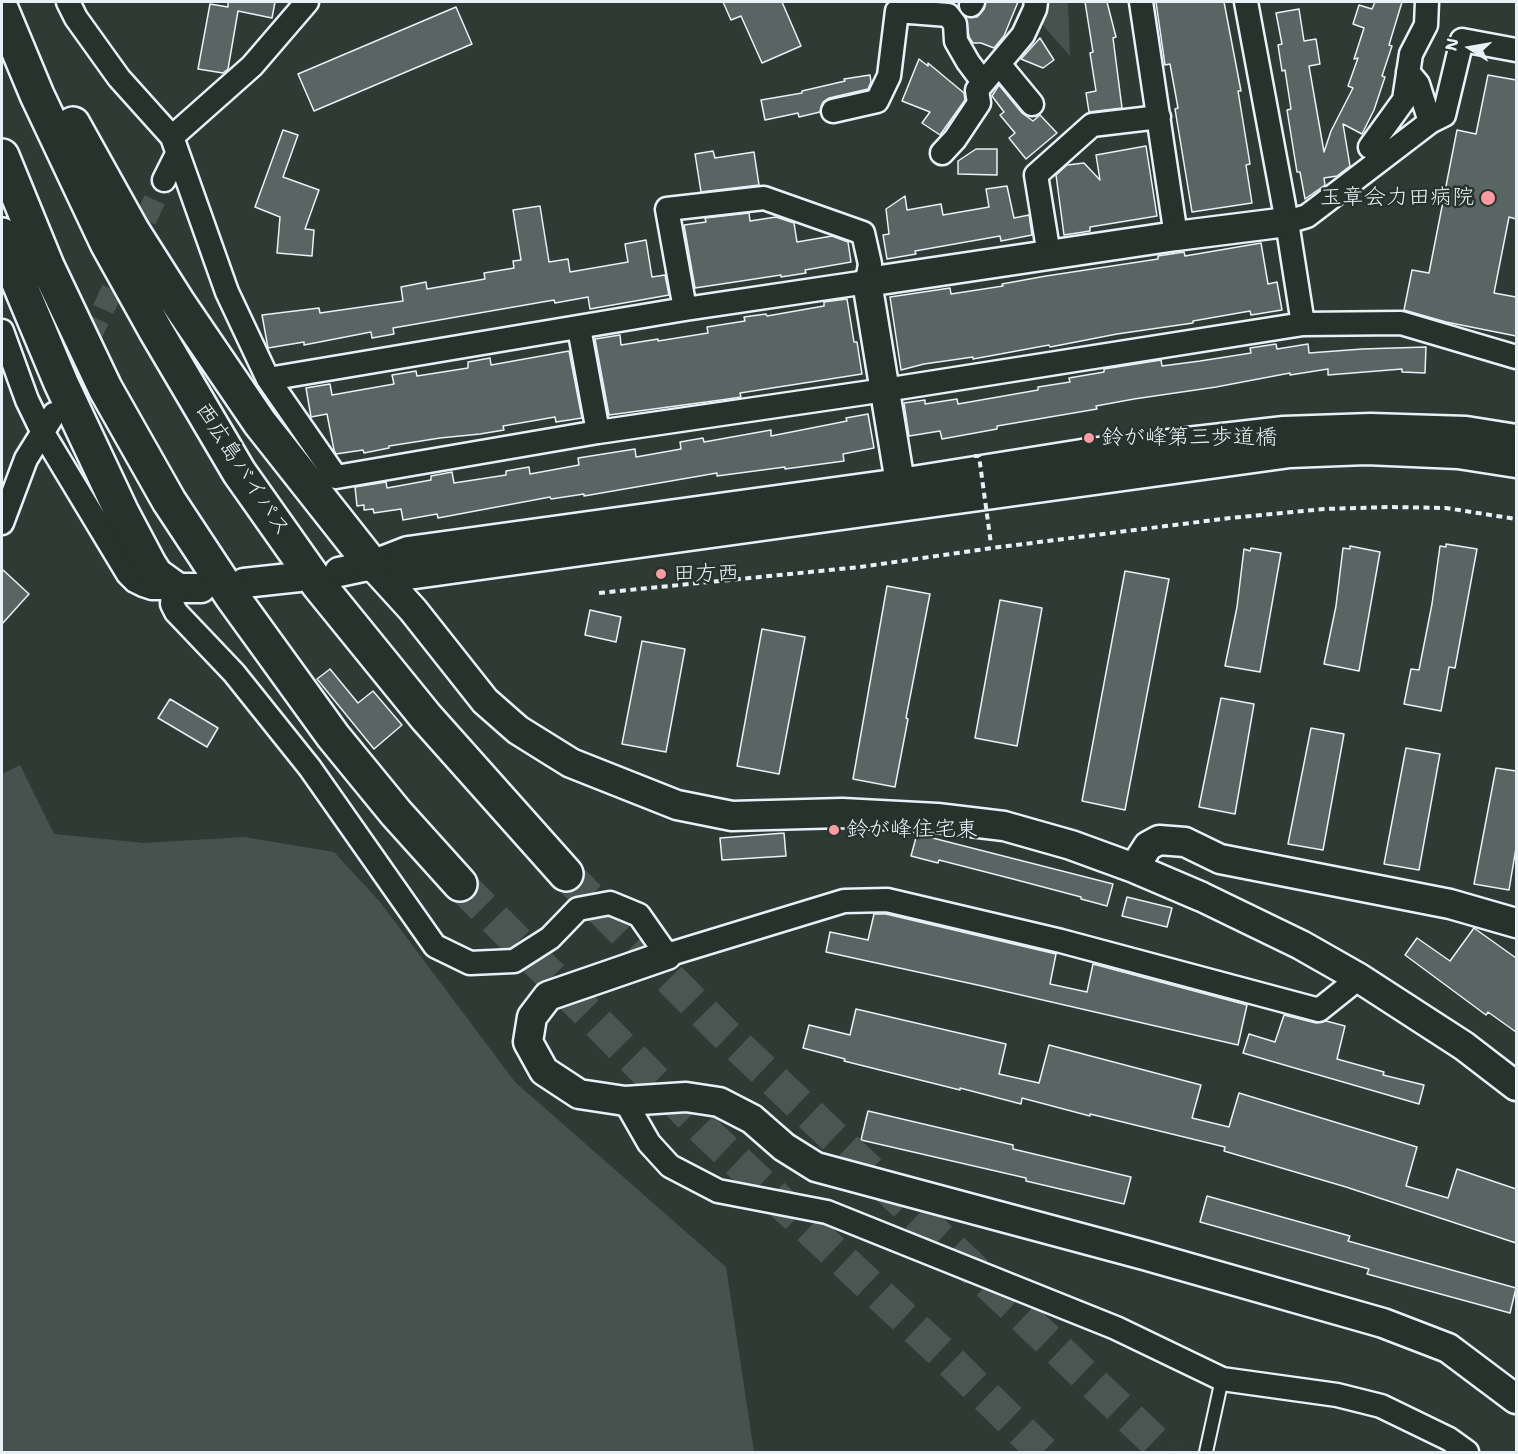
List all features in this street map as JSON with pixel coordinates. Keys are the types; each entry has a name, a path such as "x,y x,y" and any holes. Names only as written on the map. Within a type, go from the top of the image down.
{"highway":[{"path":"13,2 80,137 132,230 260,423 372,565"},
{"name":"西広島バイパス","path":"2,11 37,95 107,243 239,472 318,584 426,717 566,873"},
{"path":"2,156 47,266 105,388 169,501 231,596 333,736 396,813 460,884"},
{"path":"2,235 14,271 61,383 122,513 156,575 188,588"}],"street":[{"path":"68,2 76,18 119,78 174,146 227,292 268,379 336,477 598,432 885,390 1303,324 1401,323 1516,357"},
{"path":"164,180 174,146 206,109 252,66 307,2"},
{"path":"942,153 956,139 979,103 977,90 1023,35 1036,2"},
{"path":"1142,2 1176,236"},
{"path":"1246,2 1287,222 1303,324"},
{"path":"1370,147 1404,100 1411,54 1426,25 1427,2"},
{"path":"833,111 877,101 889,76 897,11 948,15 955,24 956,41 968,62 984,82"},
{"path":"268,379 685,309 1176,236 1287,222 1307,216 1430,122 1444,115 1462,40 1516,50"},
{"path":"999,64 1032,104"},
{"path":"1408,72 1418,84 1430,122"},
{"path":"1048,255 1036,175 1092,125 1159,117"},
{"path":"685,309 667,209 764,198 863,233 870,264 867,282 902,494"},
{"path":"579,328 598,432"},
{"path":"2,331 27,400 48,423 128,574 135,581 152,588 188,588"},
{"path":"2,523 26,459 48,423"},
{"path":"902,494 1082,454 1284,431 1371,428 1466,431 1516,439"},
{"path":"339,572 372,565 408,551 902,494 1290,453 1366,450 1458,454 1516,464"},
{"path":"372,565 413,610 485,700 518,730 571,763 677,805 732,816 842,813 937,818 1004,826 1071,845 1134,868 1202,897 1301,945 1359,978 1464,1046 1516,1086"},
{"path":"244,583 299,576"},
{"path":"188,588 172,604 176,612 234,673 310,768 435,946 470,963 514,961 550,938 578,909 610,903 639,915 667,955"},
{"path":"1134,868 1148,846 1159,840 1185,842 1220,860 1449,904 1516,923"},
{"path":"1359,978 1319,1010 1061,941 886,900 844,900 667,955 548,996 532,1017 528,1042 544,1071 579,1094 625,1101 686,1097 719,1102 752,1119 784,1147 816,1167 1144,1255 1383,1323 1448,1348 1516,1399"},
{"path":"625,1101 649,1143 670,1166 718,1191 827,1212 1116,1328 1222,1379 1337,1395 1381,1406 1449,1439 1467,1452"}],"lane":[{"path":"1206,1452 1222,1379"}],"path":[{"path":"974,456 979,456 992,546"},
{"path":"598,593 860,567 992,546 1324,509 1446,508 1516,519"}],"shaded area":[{"path":"1042,2 1068,2 1070,56 1039,21"},
{"path":"20,765 54,834 144,843 244,837 334,852 380,902 515,1082 726,1267 754,1452 2,1452 2,774"}],"building":[{"path":"228,2 275,2 272,18 238,11 228,69 223,73 198,69 210,4 228,7"},
{"path":"723,2 782,2 801,46 762,63 741,16 731,20"},
{"path":"986,2 1018,2 1004,36 994,48 981,43 973,43 969,37 966,17 977,17 984,9"},
{"path":"1085,2 1107,2 1116,37 1113,38 1122,108 1089,112 1086,93 1096,91 1090,53 1093,52"},
{"path":"1156,2 1224,2 1241,91 1238,91 1250,164 1246,165 1252,203 1192,212 1175,109 1178,108 1170,64 1165,65"},
{"path":"1375,2 1402,2 1389,45 1392,46 1382,76 1385,77 1374,110 1362,134 1343,124 1350,166 1337,176 1324,178 1325,185 1305,199 1300,172 1297,172 1287,110 1291,109 1285,70 1282,71 1278,45 1282,44 1276,13 1299,9 1304,41 1316,39 1320,64 1309,66 1324,152 1331,131 1353,88 1348,86 1358,58 1354,59 1364,28 1353,24 1359,5 1372,9"},
{"path":"456,7 472,44 314,111 298,74"},
{"path":"1040,38 1054,60 1043,68 1021,59"},
{"path":"919,59 928,66 928,63 964,93 965,100 940,135 922,123 930,112 902,101"},
{"path":"870,75 871,82 868,89 829,98 823,102 820,112 799,117 798,113 765,120 761,100 802,93 802,91 845,81 844,79"},
{"path":"1488,75 1516,80 1516,219 1509,217 1494,293 1516,297 1516,336 1446,322 1404,310 1412,270 1429,273 1457,130 1476,134"},
{"path":"999,85 1022,113 1033,121 1040,115 1057,133 1026,159 1009,138 1015,133 1000,115 1004,112 992,96"},
{"path":"283,130 298,135 283,177 319,190 305,229 314,230 312,256 277,253 280,217 255,207"},
{"path":"1146,146 1157,216 1090,227 1090,231 1064,235 1056,175 1067,165 1084,163 1100,180 1096,155"},
{"path":"976,149 997,149 997,175 958,174 958,161"},
{"path":"713,151 715,158 754,152 759,185 701,192 695,154"},
{"path":"1007,186 1014,218 1029,215 1032,235 1001,241 1000,236 915,251 916,254 887,259 883,235 889,234 886,209 905,196 907,210 941,204 943,215 989,207 986,189"},
{"path":"540,206 549,262 568,259 570,272 628,262 625,244 646,240 652,277 665,275 669,295 590,309 588,297 555,303 554,300 393,328 394,334 372,338 371,332 304,345 304,342 268,348 262,315 319,308 320,313 403,301 401,287 426,282 427,289 485,279 484,273 514,268 513,261 521,260 513,210"},
{"path":"749,213 750,221 776,217 794,223 797,242 832,236 848,242 851,262 805,270 806,273 695,288 684,225 706,222 705,218"},
{"path":"1261,243 1268,284 1277,282 1282,310 1251,315 1250,311 1193,321 1193,323 973,359 973,357 924,364 901,370 890,297 950,288 951,294 1003,286 1002,284 1046,276 1158,259 1158,256 1184,252 1185,256"},
{"path":"847,299 862,374 740,393 741,397 609,415 595,339 620,335 621,345 658,339 658,341 708,333 707,327 745,321 744,317 766,314 767,316 824,306 824,302"},
{"path":"1276,344 1277,349 1308,344 1309,353 1426,347 1425,373 1402,372 1402,369 1328,375 1328,369 1290,375 1290,373 1096,406 1097,409 997,426 997,429 942,439 940,431 909,436 904,403 925,400 925,404 957,399 958,404 1038,390 1038,387 1070,382 1069,378 1104,372 1104,369 1161,360 1162,366 1200,361 1251,353 1250,348"},
{"path":"569,351 582,418 556,422 555,417 503,426 504,430 389,446 389,448 364,453 363,450 336,454 327,414 311,417 306,388 330,384 332,395 394,384 392,375 416,371 417,376 468,368 468,362 490,358 491,365"},
{"path":"868,414 874,448 843,454 844,461 717,476 717,473 584,496 584,494 551,499 550,497 438,518 437,514 403,520 401,509 374,513 373,509 364,510 364,505 357,506 355,487 386,482 387,488 431,480 431,476 452,472 454,483 506,475 506,471 529,467 530,474 579,465 578,458 635,449 636,457 681,449 680,442 703,438 704,442 771,430 771,436 847,421 846,418"},
{"path":"1446,544 1477,549 1455,668 1449,667 1441,711 1404,704 1411,669 1419,670 1440,546 1446,547"},
{"path":"1350,546 1380,552 1359,671 1324,664 1336,606 1343,548 1350,549"},
{"path":"1251,548 1281,553 1260,672 1225,666 1237,607 1244,549 1250,551"},
{"path":"2,569 29,594 2,624"},
{"path":"1125,571 1169,579 1125,810 1082,801"},
{"path":"887,586 930,594 895,787 853,779"},
{"path":"1000,600 1042,608 1017,746 975,738"},
{"path":"590,610 621,617 616,642 585,635"},
{"path":"762,629 805,637 779,774 737,766"},
{"path":"642,641 685,649 666,752 622,744"},
{"path":"330,669 358,703 373,691 402,725 374,749 317,679"},
{"path":"1221,698 1254,704 1235,814 1199,807"},
{"path":"170,699 218,728 207,747 158,718"},
{"path":"1311,728 1344,734 1323,850 1288,844"},
{"path":"1406,748 1440,754 1419,870 1384,864"},
{"path":"1496,768 1516,771 1516,848 1509,890 1474,884"},
{"path":"784,833 786,856 722,860 720,838"},
{"path":"917,834 1113,884 1107,906 1081,899 1081,897 939,860 938,863 911,856"},
{"path":"1127,897 1172,908 1167,927 1122,916"},
{"path":"874,914 886,914 1056,954 1050,984 1087,992 1093,964 1247,1005 1238,1045 826,952 830,932 868,940"},
{"path":"1474,928 1516,958 1516,1032 1488,1012 1486,1015 1405,955 1417,938 1450,961"},
{"path":"856,1009 1006,1044 999,1074 1039,1083 1049,1045 1201,1085 1192,1118 1229,1127 1239,1093 1417,1147 1406,1186 1448,1198 1457,1169 1516,1189 1516,1243 1346,1187 1224,1151 1225,1147 1022,1098 1021,1104 960,1088 960,1090 844,1061 845,1059 803,1048 809,1025 850,1035"},
{"path":"1284,1015 1316,1023 1326,1021 1345,1026 1337,1059 1384,1072 1383,1075 1424,1085 1419,1104 1243,1053 1249,1034 1275,1042"},
{"path":"868,1111 1013,1145 1013,1149 1131,1177 1124,1204 1026,1181 1026,1178 861,1140"},
{"path":"1207,1196 1350,1236 1348,1241 1516,1288 1510,1313 1367,1274 1369,1269 1200,1222"}],"tunnel":[{"path":"61,399 164,180"},
{"path":"566,874 722,1031 1166,1452"},
{"path":"460,884 706,1132 945,1356 1043,1452"}],"place":[{"name":"玉章会力田病院","path":"1488,198"},
{"name":"鈴が峰第三歩道橋","path":"1089,438"},
{"name":"田方西","path":"661,574"},
{"name":"鈴が峰住宅東","path":"834,830"}]}
